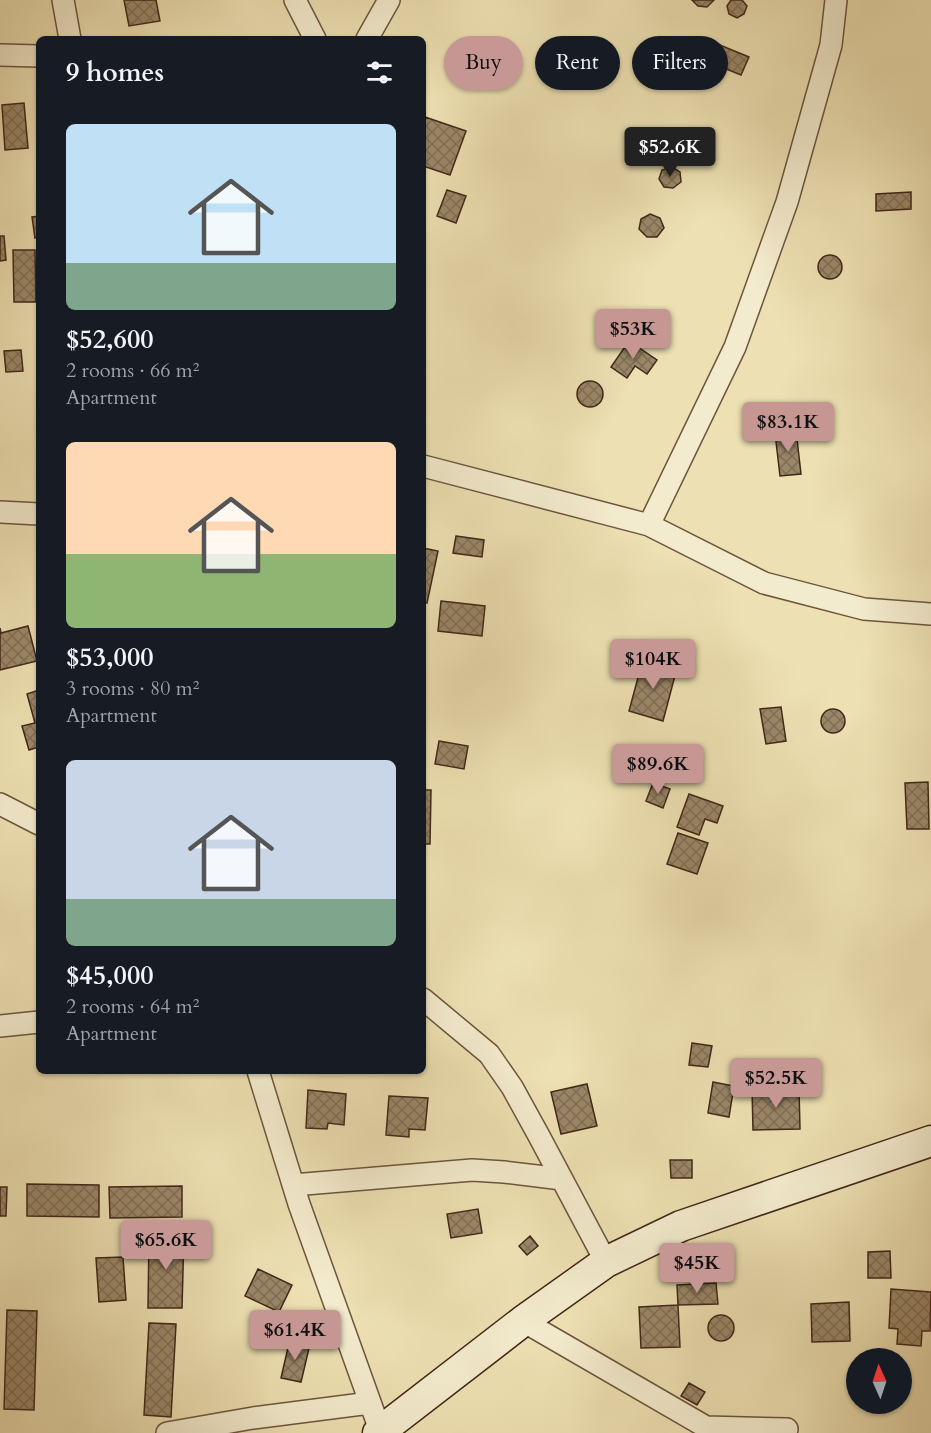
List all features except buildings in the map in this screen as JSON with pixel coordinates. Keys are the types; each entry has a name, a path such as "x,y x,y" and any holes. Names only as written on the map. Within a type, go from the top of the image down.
{"street":[{"path":"63,0 69,36"},
{"path":"295,0 313,36"},
{"path":"369,36 389,0"},
{"path":"649,525 735,347 779,224 831,45 836,0"},
{"path":"0,55 36,56"},
{"path":"426,467 649,525 764,583 864,609 931,614"},
{"path":"0,512 36,514"},
{"path":"0,804 36,822"},
{"path":"426,1002 489,1054 512,1087 606,1262"},
{"path":"0,1026 36,1022"},
{"path":"259,1074 293,1185 379,1432 523,1321 606,1262 681,1226 931,1141"},
{"path":"293,1185 472,1170 562,1179"},
{"path":"523,1321 706,1427 787,1429"},
{"path":"167,1433 253,1418 370,1403"}]}
